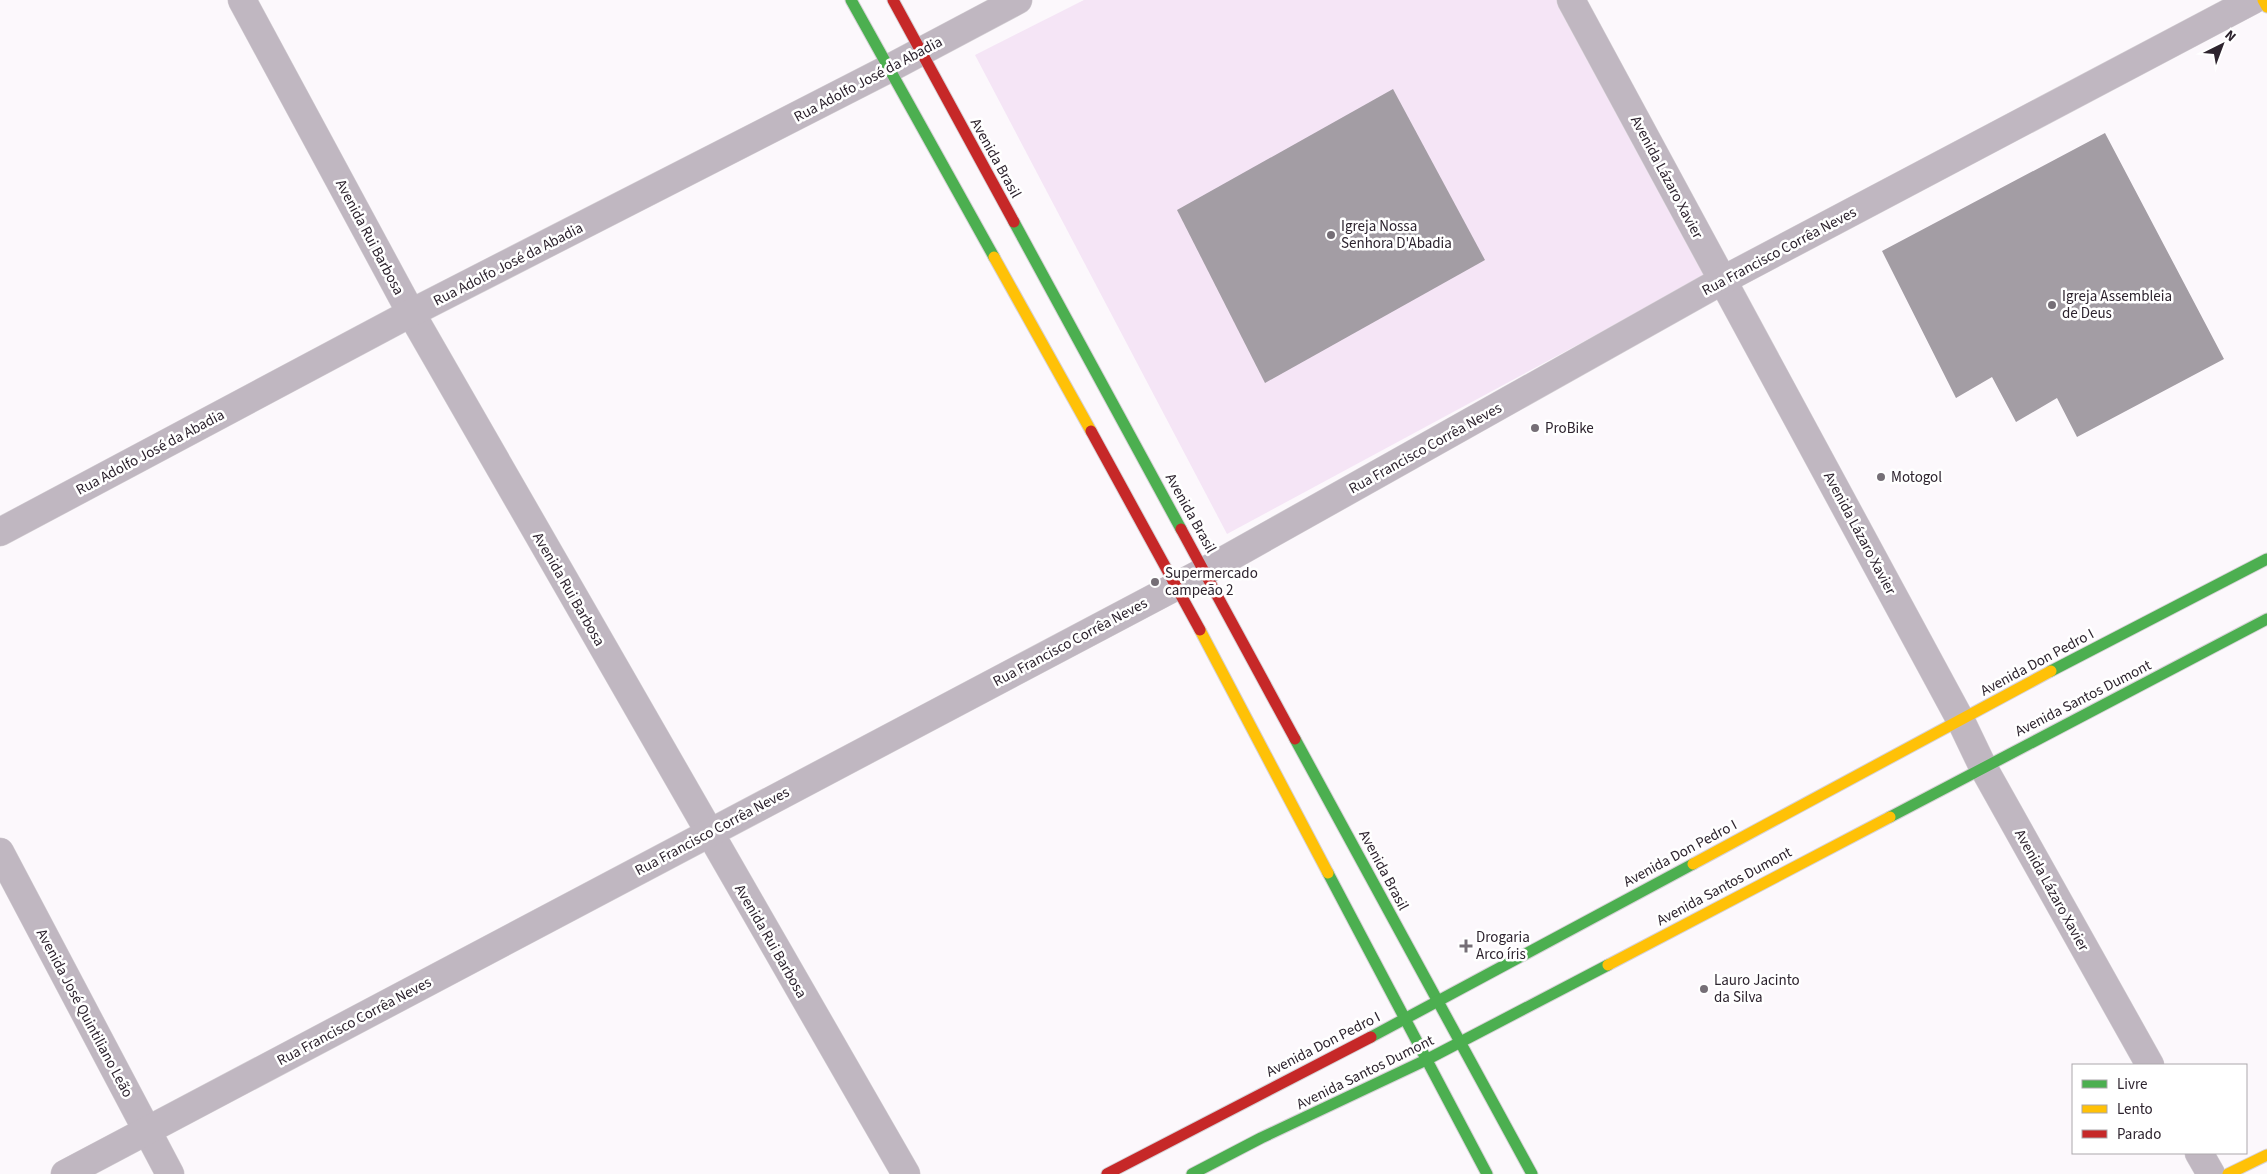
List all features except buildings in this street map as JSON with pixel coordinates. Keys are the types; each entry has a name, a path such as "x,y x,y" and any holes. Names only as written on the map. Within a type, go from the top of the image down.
{"main road":[{"path":"850,0 1176,585 1487,1174"},
{"name":"Avenida Brasil","path":"893,0 1532,1174"},
{"path":"2263,0 2267,7"},
{"name":"Avenida Don Pedro I","path":"1107,1174 1245,1107 1960,719 2267,559"},
{"name":"Avenida Santos Dumont","path":"1192,1174 1259,1134 1426,1060 2267,619"},
{"path":"2228,1174 2267,1155"}],"street":[{"name":"Avenida Rui Barbosa","path":"242,0 411,313 906,1174"},
{"name":"Rua Adolfo José da Abadia","path":"0,532 411,313 888,69 1018,0"},
{"name":"Avenida Lázaro Xavier","path":"1571,0 1960,719 1983,767 2149,1064"},
{"name":"Rua Francisco Corrêa Neves","path":"65,1174 1205,571 1723,280 2253,0"},
{"name":"Avenida José Quintiliano Leão","path":"0,852 170,1174"},
{"path":"2200,1154 2211,1174"}],"shaded area":[{"path":"1084,0 1563,0 1709,274 1227,534 975,55"}],"traffic: fast":[{"path":"851,0 994,257"},
{"path":"1014,222 1181,529"},
{"path":"2051,671 2267,559"},
{"path":"1890,817 2267,619"},
{"path":"1295,739 1532,1174"},
{"path":"1371,1037 1693,864"},
{"path":"1328,873 1487,1174"},
{"path":"1192,1174 1261,1138 1426,1060 1608,965"}],"traffic: slow":[{"path":"2263,0 2267,7"},
{"path":"994,257 1091,431"},
{"path":"1200,630 1328,873"},
{"path":"1693,864 2051,671"},
{"path":"1608,965 1890,817"},
{"path":"2228,1174 2267,1155"}],"traffic: jam":[{"path":"893,0 1014,222"},
{"path":"1091,431 1200,630"},
{"path":"1181,529 1295,739"},
{"path":"1107,1174 1371,1037"}],"place":[{"name":"Igreja Nossa Senhora D'Abadia","path":"1331,235"},
{"name":"Igreja Assembleia de Deus","path":"2052,305"},
{"name":"ProBike","path":"1535,428"},
{"name":"Motogol","path":"1881,477"},
{"name":"Supermercado campeão 2","path":"1155,582"},
{"name":"Drogaria Arco íris","path":"1466,946"},
{"name":"Lauro Jacinto da Silva","path":"1704,989"}]}
